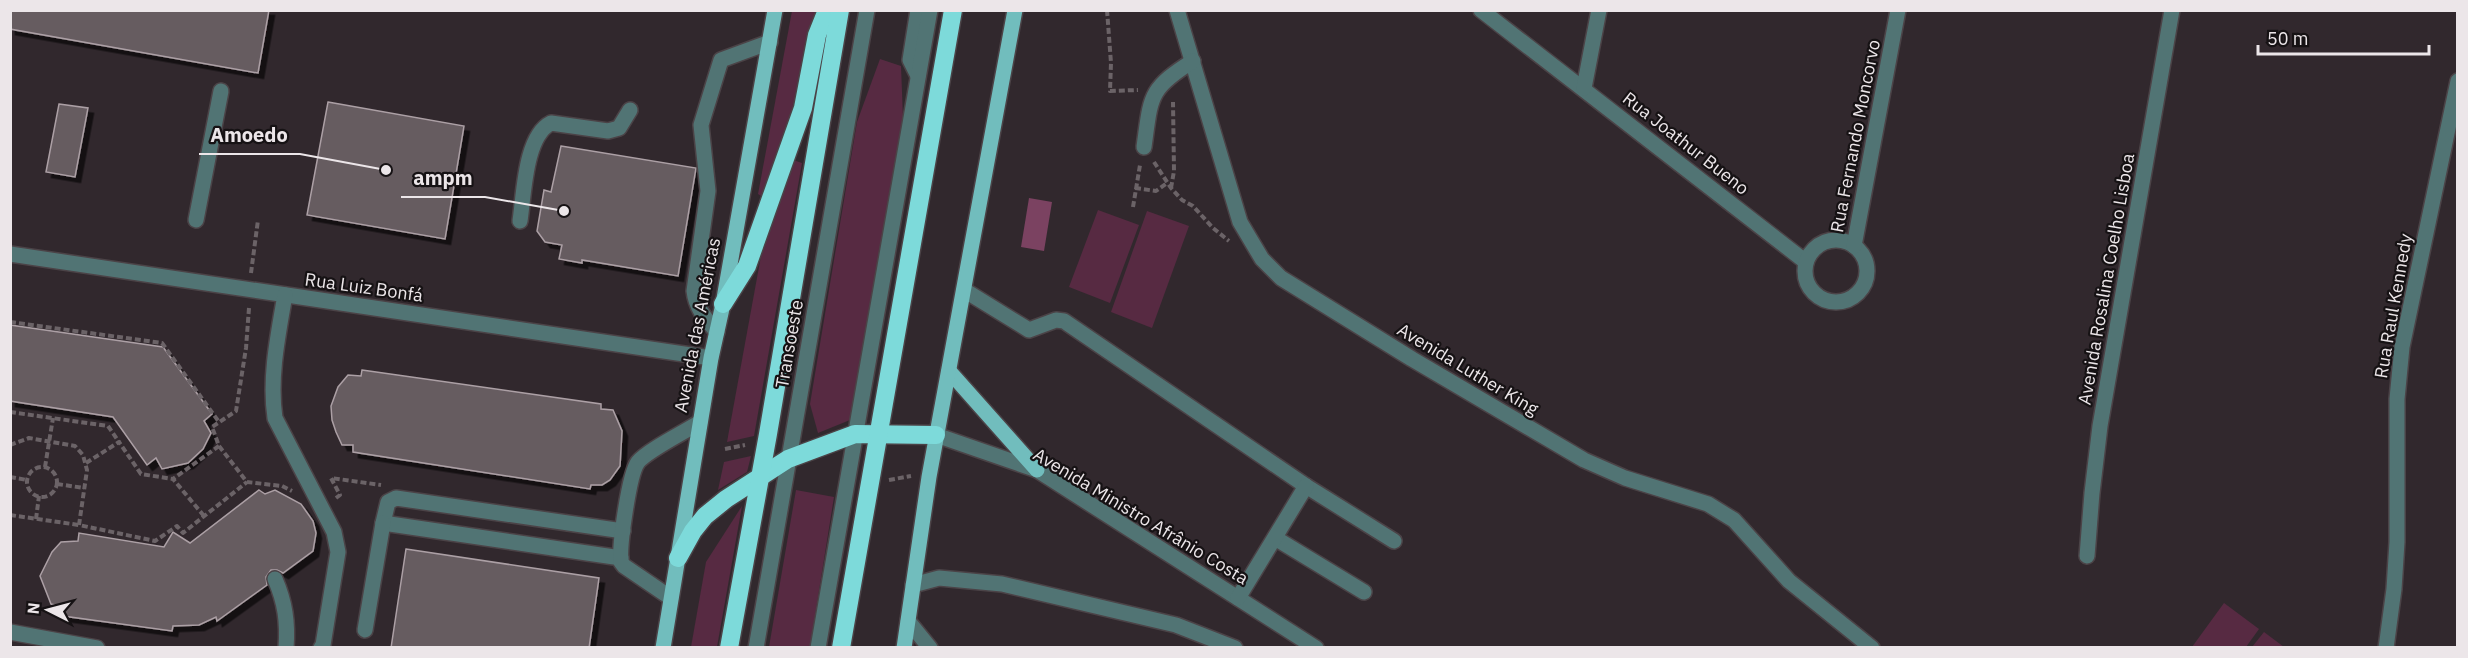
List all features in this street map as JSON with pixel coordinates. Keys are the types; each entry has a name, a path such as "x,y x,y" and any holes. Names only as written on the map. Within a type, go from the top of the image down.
{"highway":[{"path":"723,304 747,266 803,108 817,35 827,10"},
{"path":"729,648 840,10"},
{"path":"841,648 953,10"},
{"path":"678,558 693,531 705,516 726,499 788,459 855,434 936,435"}],"main road":[{"name":"Avenida das Américas","path":"663,648 711,358 723,304 775,10"},
{"path":"904,648 936,435 1015,10"},
{"path":"949,371 1037,470"}],"street":[{"name":"Transoeste","path":"756,648 867,10"},
{"name":"Transoeste","path":"861,48 870,34 874,10"},
{"path":"918,10 910,60 918,76"},
{"path":"818,648 930,10"},
{"name":"Avenida Luther King","path":"1177,10 1240,222 1262,259 1281,278 1412,359 1584,460 1625,478 1708,504 1734,520 1789,580 1872,648"},
{"name":"Rua Joathur Bueno","path":"1481,10 1806,262"},
{"path":"1584,88 1599,10"},
{"name":"Rua Fernando Moncorvo","path":"1806,262 1807,281 1818,296 1835,302 1854,296 1866,280 1866,260 1854,246 1898,10"},
{"name":"Avenida Rosalina Coelho Lisboa","path":"2087,556 2100,426 2172,10"},
{"path":"717,332 702,314 694,291 708,192 701,125 721,60 770,42"},
{"path":"1144,147 1154,94 1170,75 1193,61"},
{"name":"Rua Raul Kennedy","path":"2386,648 2396,554 2397,399 2402,347 2457,81"},
{"path":"196,220 221,91"},
{"path":"520,221 531,151 543,127 551,123 608,131 619,128 630,110"},
{"path":"1806,262 1817,246 1826,241 1845,240 1854,246"},
{"name":"Rua Luiz Bonfá","path":"10,254 711,358"},
{"path":"964,290 1029,330 1056,320 1064,321 1306,486 1394,541"},
{"path":"285,295 276,342 273,406 275,418 334,532 338,552 321,648"},
{"path":"671,598 624,566 621,558 623,531 632,477 637,464 700,422"},
{"name":"Avenida Ministro Afrânio Costa","path":"936,435 1037,470 1316,648"},
{"path":"1238,598 1306,486"},
{"path":"365,630 383,524 388,502 392,499 623,531"},
{"path":"383,524 621,558"},
{"path":"1275,538 1364,592"},
{"path":"914,585 939,578 1002,584 1176,625 1235,648"},
{"path":"275,579 284,600 287,626 286,648"},
{"path":"908,621 930,648"},
{"path":"10,632 97,648"}],"path":[{"path":"1107,10 1110,90"},
{"path":"1144,147 1167,183 1213,228 1231,243 1250,241"},
{"path":"1133,207 1144,147"},
{"path":"1135,188 1156,191 1167,183"},
{"path":"251,274 258,220"},
{"path":"10,322 162,343 219,422"},
{"path":"10,412 108,426 141,474 173,479 204,516"},
{"path":"45,467 53,418"},
{"path":"10,445 29,438 75,446 83,454 86,463 79,525"},
{"path":"86,463 118,442"},
{"path":"725,449 750,444"},
{"path":"173,479 219,446"},
{"path":"38,466 45,467 53,469 58,478 57,490 45,497 33,495 27,484 28,473 38,466"},
{"path":"888,480 913,476"},
{"path":"10,477 27,480"},
{"path":"338,480 374,484"},
{"path":"10,515 79,525 155,541 177,526 183,533 247,482"},
{"path":"57,484 84,488"},
{"path":"36,519 39,496"}],"shaded area":[{"path":"792,11 817,11 794,117 764,198 758,194"},
{"path":"880,59 901,66 903,118 850,420 818,433 810,404 857,122"},
{"path":"793,160 802,163 754,436 727,442 763,245"},
{"path":"1029,198 1052,202 1044,251 1021,247"},
{"path":"1098,210 1139,225 1110,303 1069,287"},
{"path":"1147,211 1189,226 1152,328 1111,312"},
{"path":"751,456 747,472 718,490 724,462"},
{"path":"796,490 834,497 810,647 769,647"},
{"path":"742,506 717,647 691,647 706,562"},
{"path":"2224,603 2259,629 2246,647 2192,647"},
{"path":"2264,632 2284,647 2252,647"}],"building":[{"path":"10,10 269,10 258,73 10,29"},
{"path":"328,102 464,126 445,239 307,215"},
{"path":"59,104 88,108 75,177 46,172"},
{"path":"561,146 696,168 678,276 582,260 582,263 559,259 562,245 545,242 537,231 544,190 551,192"},
{"path":"10,325 163,347 212,414 204,421 211,433 203,449 188,463 162,469 156,458 147,465 113,417 10,401"},
{"path":"362,370 601,404 601,409 613,410 622,431 620,466 610,480 602,485 591,485 590,489 353,452 353,445 342,445 332,420 331,406 338,387 348,375 361,376"},
{"path":"259,490 265,494 275,490 301,504 313,521 316,533 313,551 283,573 271,570 266,577 267,585 217,621 216,617 199,625 173,626 172,631 63,616 64,607 51,604 40,576 52,552 61,542 78,541 79,533 164,547 173,532 190,543"},
{"path":"406,549 599,578 589,648 391,648"}],"place":[{"name":"Amoedo","path":"386,170"},
{"name":"ampm","path":"564,211"}]}
